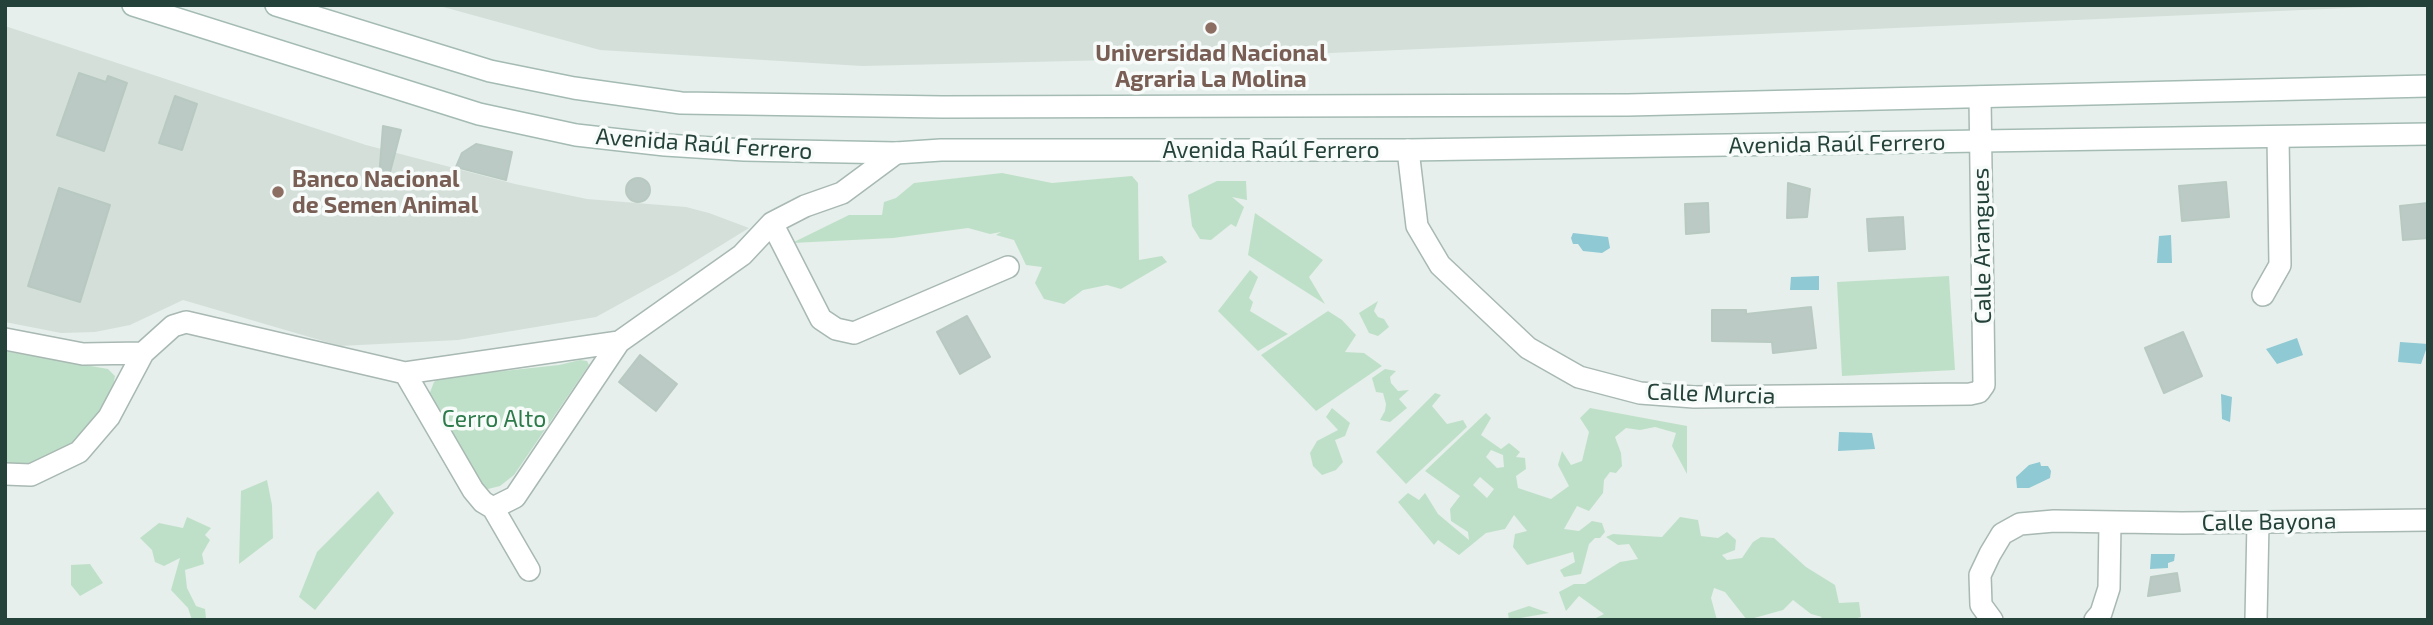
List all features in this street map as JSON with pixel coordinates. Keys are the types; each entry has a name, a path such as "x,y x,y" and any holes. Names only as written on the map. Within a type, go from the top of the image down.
{"main road":[{"name":"Avenida Raúl Ferrero","path":"133,5 479,114 576,135 664,145 744,150 896,153 940,150 1408,150 2428,134"},
{"name":"Avenida Raúl Ferrero","path":"276,5 490,71 574,88 681,103 942,107 1628,106 2428,86"},
{"name":"Calle Arangues","path":"1979,392 1984,384 1980,97"},
{"path":"2263,295 2280,265 2278,137"},
{"name":"Calle Murcia","path":"1408,150 1417,226 1440,265 1528,348 1579,377 1640,393 1694,397 1979,392"},
{"path":"493,508 515,497 619,342 742,255 772,222 805,206 842,193 896,153"},
{"path":"772,222 821,319 836,329 854,333 1008,267"},
{"path":"5,474 31,475 79,452 109,417 143,353 173,326 186,322 405,373 619,342"},
{"path":"5,339 83,354 143,353"},
{"path":"405,373 473,491 493,508 529,570"},
{"name":"Calle Bayona","path":"1992,620 1981,605 1980,575 2002,534 2020,524 2054,521 2110,523 2428,520"},
{"path":"2256,620 2258,522"},
{"path":"2095,620 2101,614 2109,588 2110,523"}],"shaded area":[{"name":"Universidad Nacional Agraria La Molina","path":"436,5 2415,5 1240,57 862,66 600,50"},
{"name":"Banco Nacional de Semen Animal","path":"5,26 366,145 515,184 587,199 686,207 749,228 676,273 596,317 458,340 340,346 183,300 130,325 95,332 61,333 5,322"}],"green space":[{"path":"1002,173 1052,183 1132,176 1138,183 1139,260 1162,256 1167,262 1121,289 1107,285 1083,290 1064,304 1044,299 1035,283 1042,267 1026,265 1014,240 996,235 1001,232 990,234 968,228 893,238 792,243 849,215 882,215 884,202 896,198 914,183"},
{"path":"1217,181 1246,181 1247,200 1232,197 1244,207 1236,227 1231,224 1211,240 1200,239 1192,226 1188,195"},
{"path":"1255,213 1323,260 1309,277 1325,304 1248,255"},
{"path":"1250,270 1258,277 1249,298 1253,302 1250,311 1288,334 1258,351 1218,311"},
{"path":"1949,276 1955,370 1842,376 1837,282"},
{"path":"1378,301 1374,311 1389,327 1378,336 1369,333 1359,313"},
{"path":"1328,311 1342,320 1356,335 1345,352 1364,353 1382,366 1316,411 1261,355"},
{"path":"5,351 108,369 115,376 113,387 82,440 39,466 5,470"},
{"name":"Cerro Alto","path":"587,361 589,365 514,475 500,486 488,489 477,485 429,395 434,382 439,378 559,365"},
{"path":"1385,369 1396,371 1390,377 1391,383 1398,391 1409,390 1399,399 1407,408 1390,422 1380,420 1386,404 1383,393 1376,392 1372,378"},
{"path":"1435,393 1441,395 1432,406 1447,424 1463,420 1467,427 1406,484 1376,452"},
{"path":"1332,408 1350,423 1345,436 1335,440 1343,462 1336,470 1322,475 1313,466 1310,453 1317,441 1338,430 1326,417"},
{"path":"1590,408 1687,426 1687,474 1672,446 1676,433 1655,427 1640,430 1626,428 1615,437 1622,466 1616,473 1610,472 1604,480 1603,493 1589,511 1577,506 1564,529 1579,531 1592,521 1602,523 1605,532 1589,544 1581,574 1564,577 1560,570 1575,562 1573,552 1527,565 1513,547 1515,534 1527,531 1514,515 1505,529 1486,533 1459,555 1438,540 1434,545 1398,502 1408,493 1419,500 1425,493 1438,514 1469,540 1468,532 1451,521 1450,509 1460,496 1425,471 1486,413 1491,418 1481,435 1501,449 1509,443 1520,452 1516,457 1525,458 1526,469 1516,476 1518,488 1551,499 1569,486 1558,465 1562,451 1571,465 1582,461 1589,432 1580,418","holes":["1491,450 1503,455 1504,467 1497,468 1486,457","1480,477 1494,489 1487,498 1473,485"]},
{"path":"267,480 272,505 273,538 239,564 241,491"},
{"path":"378,491 394,513 315,610 299,597 317,552"},
{"path":"187,517 211,528 205,535 210,540 202,554 204,564 185,570 187,588 196,606 205,609 206,618 202,620 192,620 188,608 171,590 180,558 164,566 155,562 152,550 140,538 159,523 183,528"},
{"path":"1680,517 1698,520 1701,536 1718,538 1727,532 1736,540 1735,550 1722,555 1727,560 1742,558 1753,542 1761,537 1774,538 1806,567 1835,585 1839,603 1859,602 1861,617 1851,620 1817,620 1822,617 1811,614 1793,600 1783,610 1747,620 1725,592 1714,588 1711,598 1717,620 1592,620 1604,614 1579,596 1566,611 1559,592 1574,584 1585,584 1620,562 1638,559 1629,544 1618,545 1606,537 1613,534 1662,537"},
{"path":"90,564 103,583 80,596 71,585 71,565"},
{"path":"1529,606 1549,613 1509,620 1508,613"}],"water":[{"path":"1573,233 1608,237 1610,248 1602,253 1583,251 1578,244 1573,244"},
{"path":"2171,235 2172,263 2157,263 2159,236"},
{"path":"1819,276 1819,290 1790,290 1791,277"},
{"path":"2297,338 2303,355 2277,364 2266,349"},
{"path":"2400,342 2428,344 2421,364 2398,362"},
{"path":"2221,394 2232,397 2230,422 2222,419"},
{"path":"1839,432 1872,433 1875,449 1838,451"},
{"path":"2040,462 2041,466 2048,466 2051,471 2050,478 2029,488 2017,488 2016,477 2029,465"},
{"path":"2151,554 2175,554 2174,561 2168,563 2168,568 2150,569"}],"building":[{"path":"79,73 106,82 108,76 127,83 104,151 57,135"},
{"path":"175,96 197,104 182,150 159,143"},
{"path":"383,126 401,130 388,180 379,178"},
{"path":"476,144 512,152 506,180 456,167 462,153"},
{"path":"638,178 649,185 650,190 643,201 638,202 627,195 626,190 633,179"},
{"path":"2226,182 2229,217 2182,221 2179,186"},
{"path":"1788,183 1810,189 1807,217 1787,218"},
{"path":"59,188 110,205 80,302 28,286"},
{"path":"1708,203 1709,232 1686,234 1685,204"},
{"path":"2428,203 2428,238 2403,240 2400,206"},
{"path":"1903,217 1905,249 1869,251 1867,219"},
{"path":"1811,307 1816,348 1773,353 1772,342 1712,341 1712,310 1746,310 1746,314"},
{"path":"967,316 990,357 960,374 937,332"},
{"path":"2183,332 2202,376 2164,393 2145,348"},
{"path":"640,355 677,384 656,411 619,382"},
{"path":"2177,573 2180,591 2148,596 2151,577"}],"place":[{"name":"Universidad Nacional Agraria La Molina","path":"1211,28"},
{"name":"Banco Nacional de Semen Animal","path":"278,192"}]}
